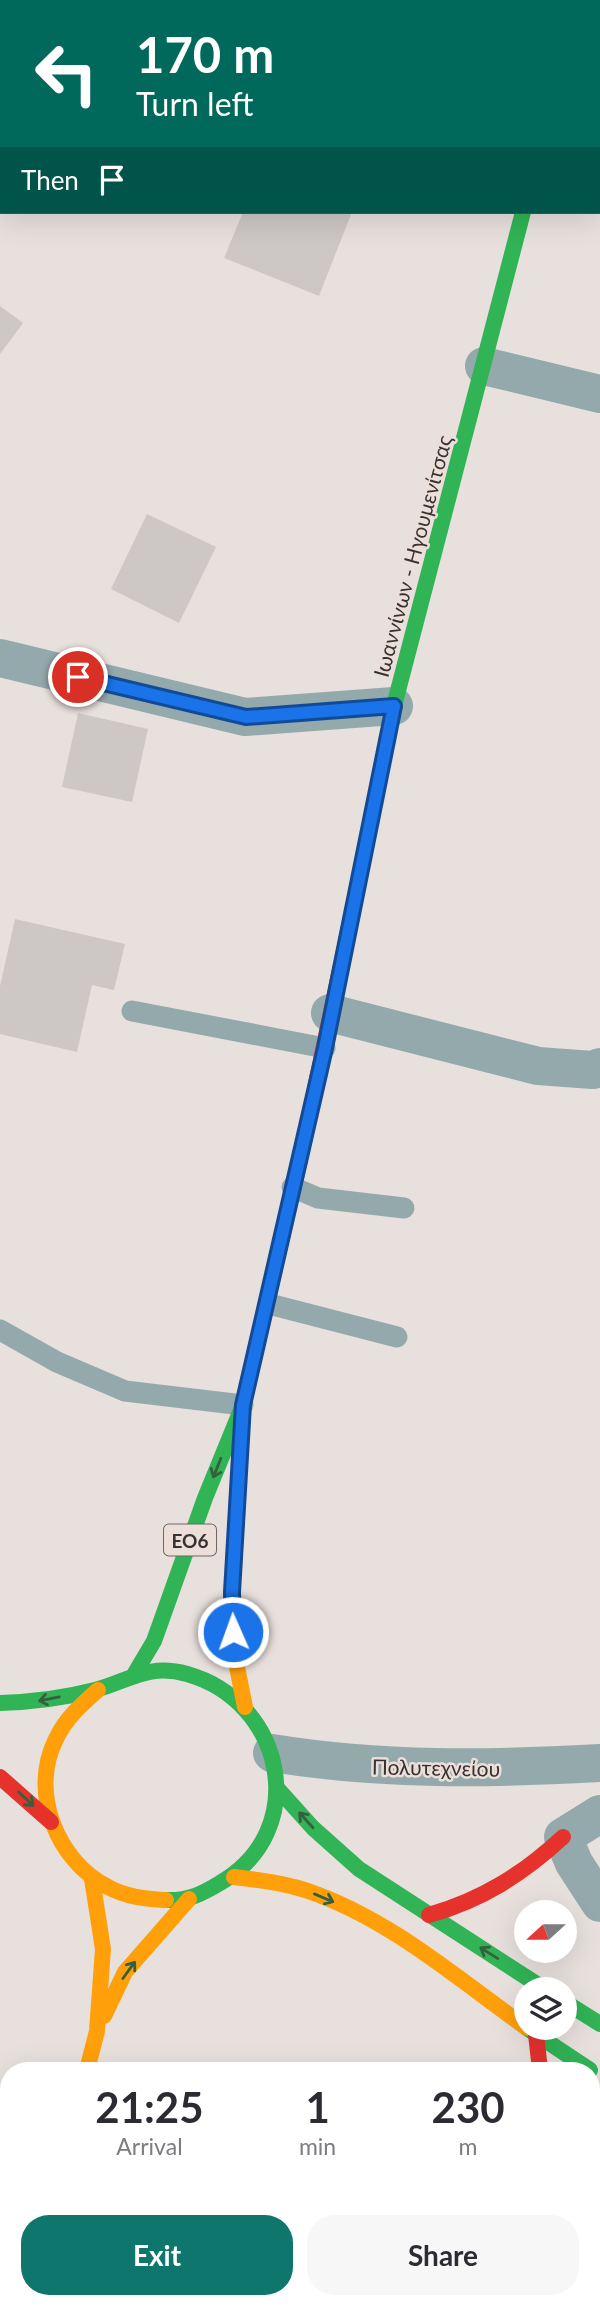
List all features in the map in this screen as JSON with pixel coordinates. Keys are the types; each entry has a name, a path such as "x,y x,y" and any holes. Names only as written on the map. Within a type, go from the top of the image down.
{"main road":[{"name":"Ιωαννίνων - Ηγουμενίτσας","path":"135,1674 154,1641 205,1498 243,1405 269,1304 394,706 522,214"},
{"name":"Ιωαννίνων - Ηγουμενίτσας","path":"243,1405 232,1592 234,1652 245,1707"},
{"name":"ΕΟ6","path":"97,2031 125,1972 189,1899 234,1877 257,1852 271,1822 274,1771 262,1729 245,1707 213,1683 187,1675 175,1672 135,1674 98,1690 70,1715 52,1748 45,1785 51,1822 67,1854 92,1880 138,1900 189,1899"},
{"path":"0,1703 32,1703 98,1690"},
{"path":"274,1771 313,1828 359,1869 526,1977"},
{"path":"0,1777 51,1822"},
{"path":"429,1915 462,1907 498,1890 530,1870 563,1837"},
{"path":"234,1877 308,1891 348,1908 389,1932 514,2019"},
{"name":"ΕΟ6","path":"89,2062 97,2031 103,1949 92,1880"},
{"path":"577,2010 600,2024"},
{"path":"532,2040 538,2062"},
{"path":"545,2040 578,2062"}],"street":[{"path":"484,366 600,394"},
{"path":"0,659 246,717 394,706"},
{"path":"327,1031 538,1066 593,1070 600,1067"},
{"name":"Πολυτεχνείου","path":"274,1771 334,1763 439,1769 600,1763"},
{"path":"600,1814 563,1837 574,1863 600,1903"}],"lane":[{"path":"132,1011 327,1031"},
{"path":"292,1187 318,1198 404,1208"},
{"path":"269,1304 397,1337"},
{"path":"0,1330 57,1363 125,1391 243,1405"}],"building":[{"path":"242,214 351,214 319,296 224,258"},
{"path":"0,306 23,323 0,354"},
{"path":"147,514 216,547 179,623 111,589"},
{"path":"78,713 148,729 132,802 62,787"},
{"path":"15,919 125,944 114,990 92,985 77,1052 0,1034 0,986"}],"traffic: fast":[{"path":"366,846 394,706 522,214"},
{"path":"135,1673 154,1641 205,1498 243,1405 300,1160"},
{"path":"0,1703 72,1695 95,1690 139,1674 173,1671 187,1674 220,1689 246,1711 264,1738 274,1769 276,1801 267,1832 249,1860 220,1883 194,1896 166,1900"},
{"path":"277,1788 313,1828 359,1869 526,1977"},
{"path":"577,2010 600,2024"},
{"path":"545,2040 578,2062"}],"traffic: slow":[{"path":"241,1435 232,1592 234,1652 245,1707"},
{"path":"98,1690 64,1725 48,1760 47,1802 53,1823 62,1843 90,1875 122,1893 166,1900"},
{"path":"234,1877 299,1888 367,1917 422,1952 514,2019"},
{"path":"89,2062 97,2031 103,1949 92,1879"},
{"path":"104,2016 125,1972 189,1899"}],"traffic: jam":[{"path":"300,1160 366,846"},
{"path":"0,1777 51,1822"},
{"path":"429,1915 467,1902 501,1884 533,1863 563,1837"},
{"path":"537,2040 539,2062"}],"route":[{"path":"78,677 246,717 394,706 325,1048 292,1187 269,1304 243,1405 232,1592 233,1632"}]}
